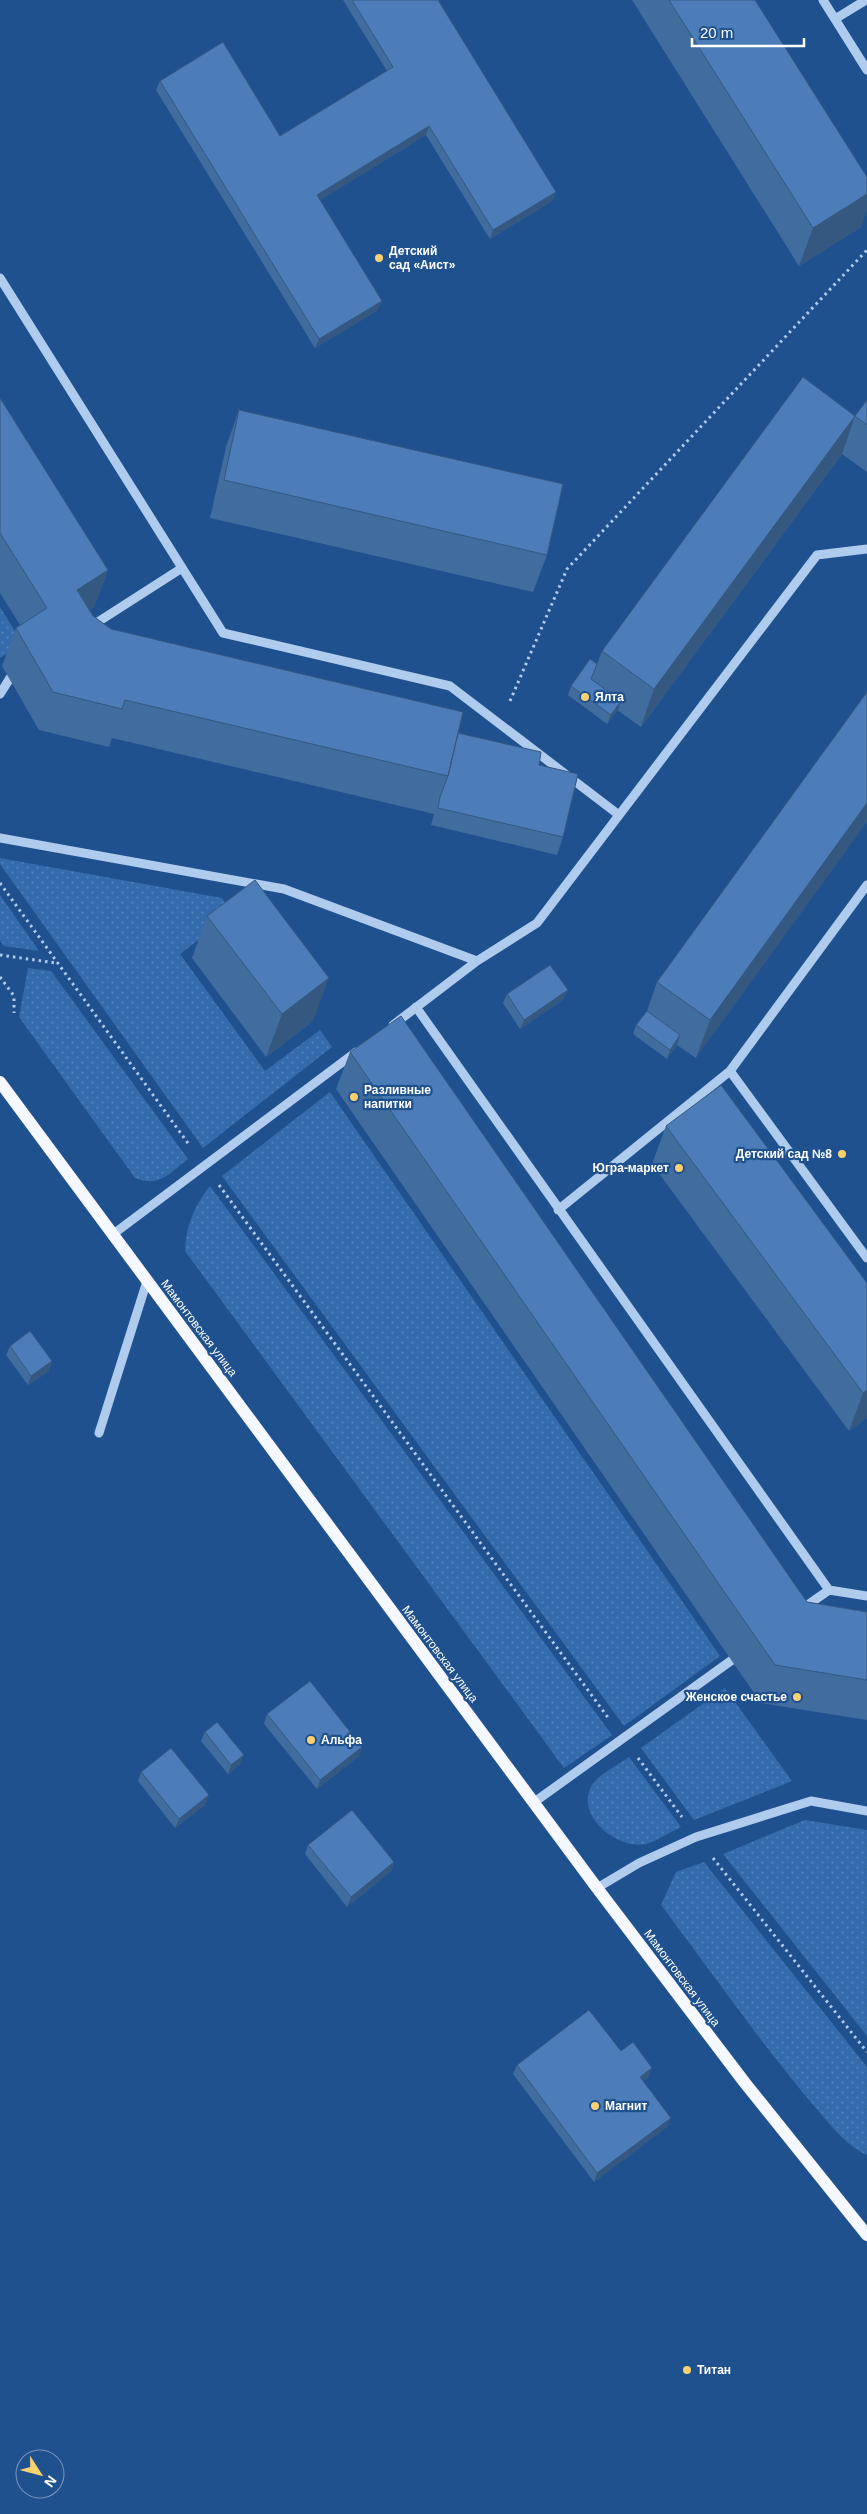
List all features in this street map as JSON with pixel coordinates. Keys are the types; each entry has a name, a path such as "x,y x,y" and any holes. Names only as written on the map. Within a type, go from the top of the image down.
{"main road":[{"name":"Мамонтовская улица","path":"0,1082 533,1803 744,2083 864,2226"}],"lane":[{"path":"823,0 867,70"},
{"path":"835,19 866,0"},
{"path":"0,278 223,633 450,686 619,815"},
{"path":"384,1031 477,961 537,923 817,555 867,549"},
{"path":"78,634 182,568"},
{"path":"0,694 10,678"},
{"path":"0,838 284,889 477,961"},
{"path":"558,1210 730,1071 867,885"},
{"path":"416,1007 829,1590"},
{"path":"112,1234 361,1048"},
{"path":"730,1071 867,1258"},
{"path":"99,1433 147,1281"},
{"path":"798,1612 829,1590 867,1596"},
{"path":"533,1803 622,1737 732,1660"},
{"path":"597,1888 639,1863 696,1837 811,1801 867,1811"}],"path":[{"path":"500,724 567,569 867,250"},
{"path":"0,883 696,1837 867,2052"},
{"path":"0,954 57,963"},
{"path":"0,977 14,996 14,1013"}],"shaded area":[{"path":"0,607 23,644 0,658"},
{"path":"0,858 222,898 233,914 180,954 265,1071 320,1030 332,1047 203,1148 0,864"},
{"path":"0,895 39,951 4,946 0,940"},
{"path":"28,968 51,971 188,1159 169,1174 158,1180 151,1181 135,1178 19,1017"},
{"path":"330,1092 720,1656 624,1726 222,1176"},
{"path":"210,1186 612,1735 564,1768 185,1251 187,1233 192,1217 199,1201"},
{"path":"725,1688 792,1781 694,1820 641,1748"},
{"path":"629,1757 681,1827 646,1844 623,1842 611,1836 601,1828 589,1808 588,1796 595,1781"},
{"path":"805,1820 867,1830 867,2036 723,1854"},
{"path":"704,1862 867,2067 867,2155 843,2138 809,2100 752,2028 661,1905 676,1872"}],"building":[{"path":"352,0 438,0 556,192 493,230 429,126 317,195 382,301 319,339 160,81 223,42 280,136 393,67"},
{"path":"669,0 755,0 867,177 867,194 813,228"},
{"path":"803,377 855,416 654,689 602,651"},
{"path":"0,398 108,570 77,590 93,616 111,629 463,712 448,776 125,700 122,709 53,692 16,628 47,608 0,533"},
{"path":"867,400 867,425 855,416"},
{"path":"239,410 563,484 547,555 224,480"},
{"path":"590,659 597,664 591,679 621,701 611,715 571,686"},
{"path":"867,692 867,803 710,1020 657,982"},
{"path":"458,733 541,752 539,765 578,774 563,837 438,808"},
{"path":"255,880 329,978 282,1014 207,916"},
{"path":"550,965 568,990 524,1020 507,994"},
{"path":"647,1011 680,1035 670,1050 636,1025"},
{"path":"401,1016 807,1602 867,1612 867,1680 775,1665 350,1052"},
{"path":"721,1085 867,1283 867,1390 863,1393 666,1126"},
{"path":"30,1331 52,1361 31,1376 10,1346"},
{"name":"Альфа","path":"310,1681 362,1747 320,1780 267,1714"},
{"path":"217,1722 244,1755 231,1765 205,1732"},
{"path":"171,1748 209,1795 179,1819 141,1772"},
{"path":"352,1810 394,1862 351,1897 308,1845"},
{"name":"Магнит","path":"589,2010 621,2051 633,2042 652,2068 640,2077 671,2118 597,2173 517,2065"}],"place":[{"name":"Детский сад «Аист»","path":"379,258"},
{"name":"Ялта","path":"585,697"},
{"name":"Разливные напитки","path":"354,1097"},
{"name":"Детский сад №8","path":"842,1154"},
{"name":"Югра-маркет","path":"679,1168"},
{"name":"Женское счастье","path":"797,1697"},
{"name":"Альфа","path":"311,1740"},
{"name":"Магнит","path":"595,2106"},
{"name":"Титан","path":"687,2370"}]}
